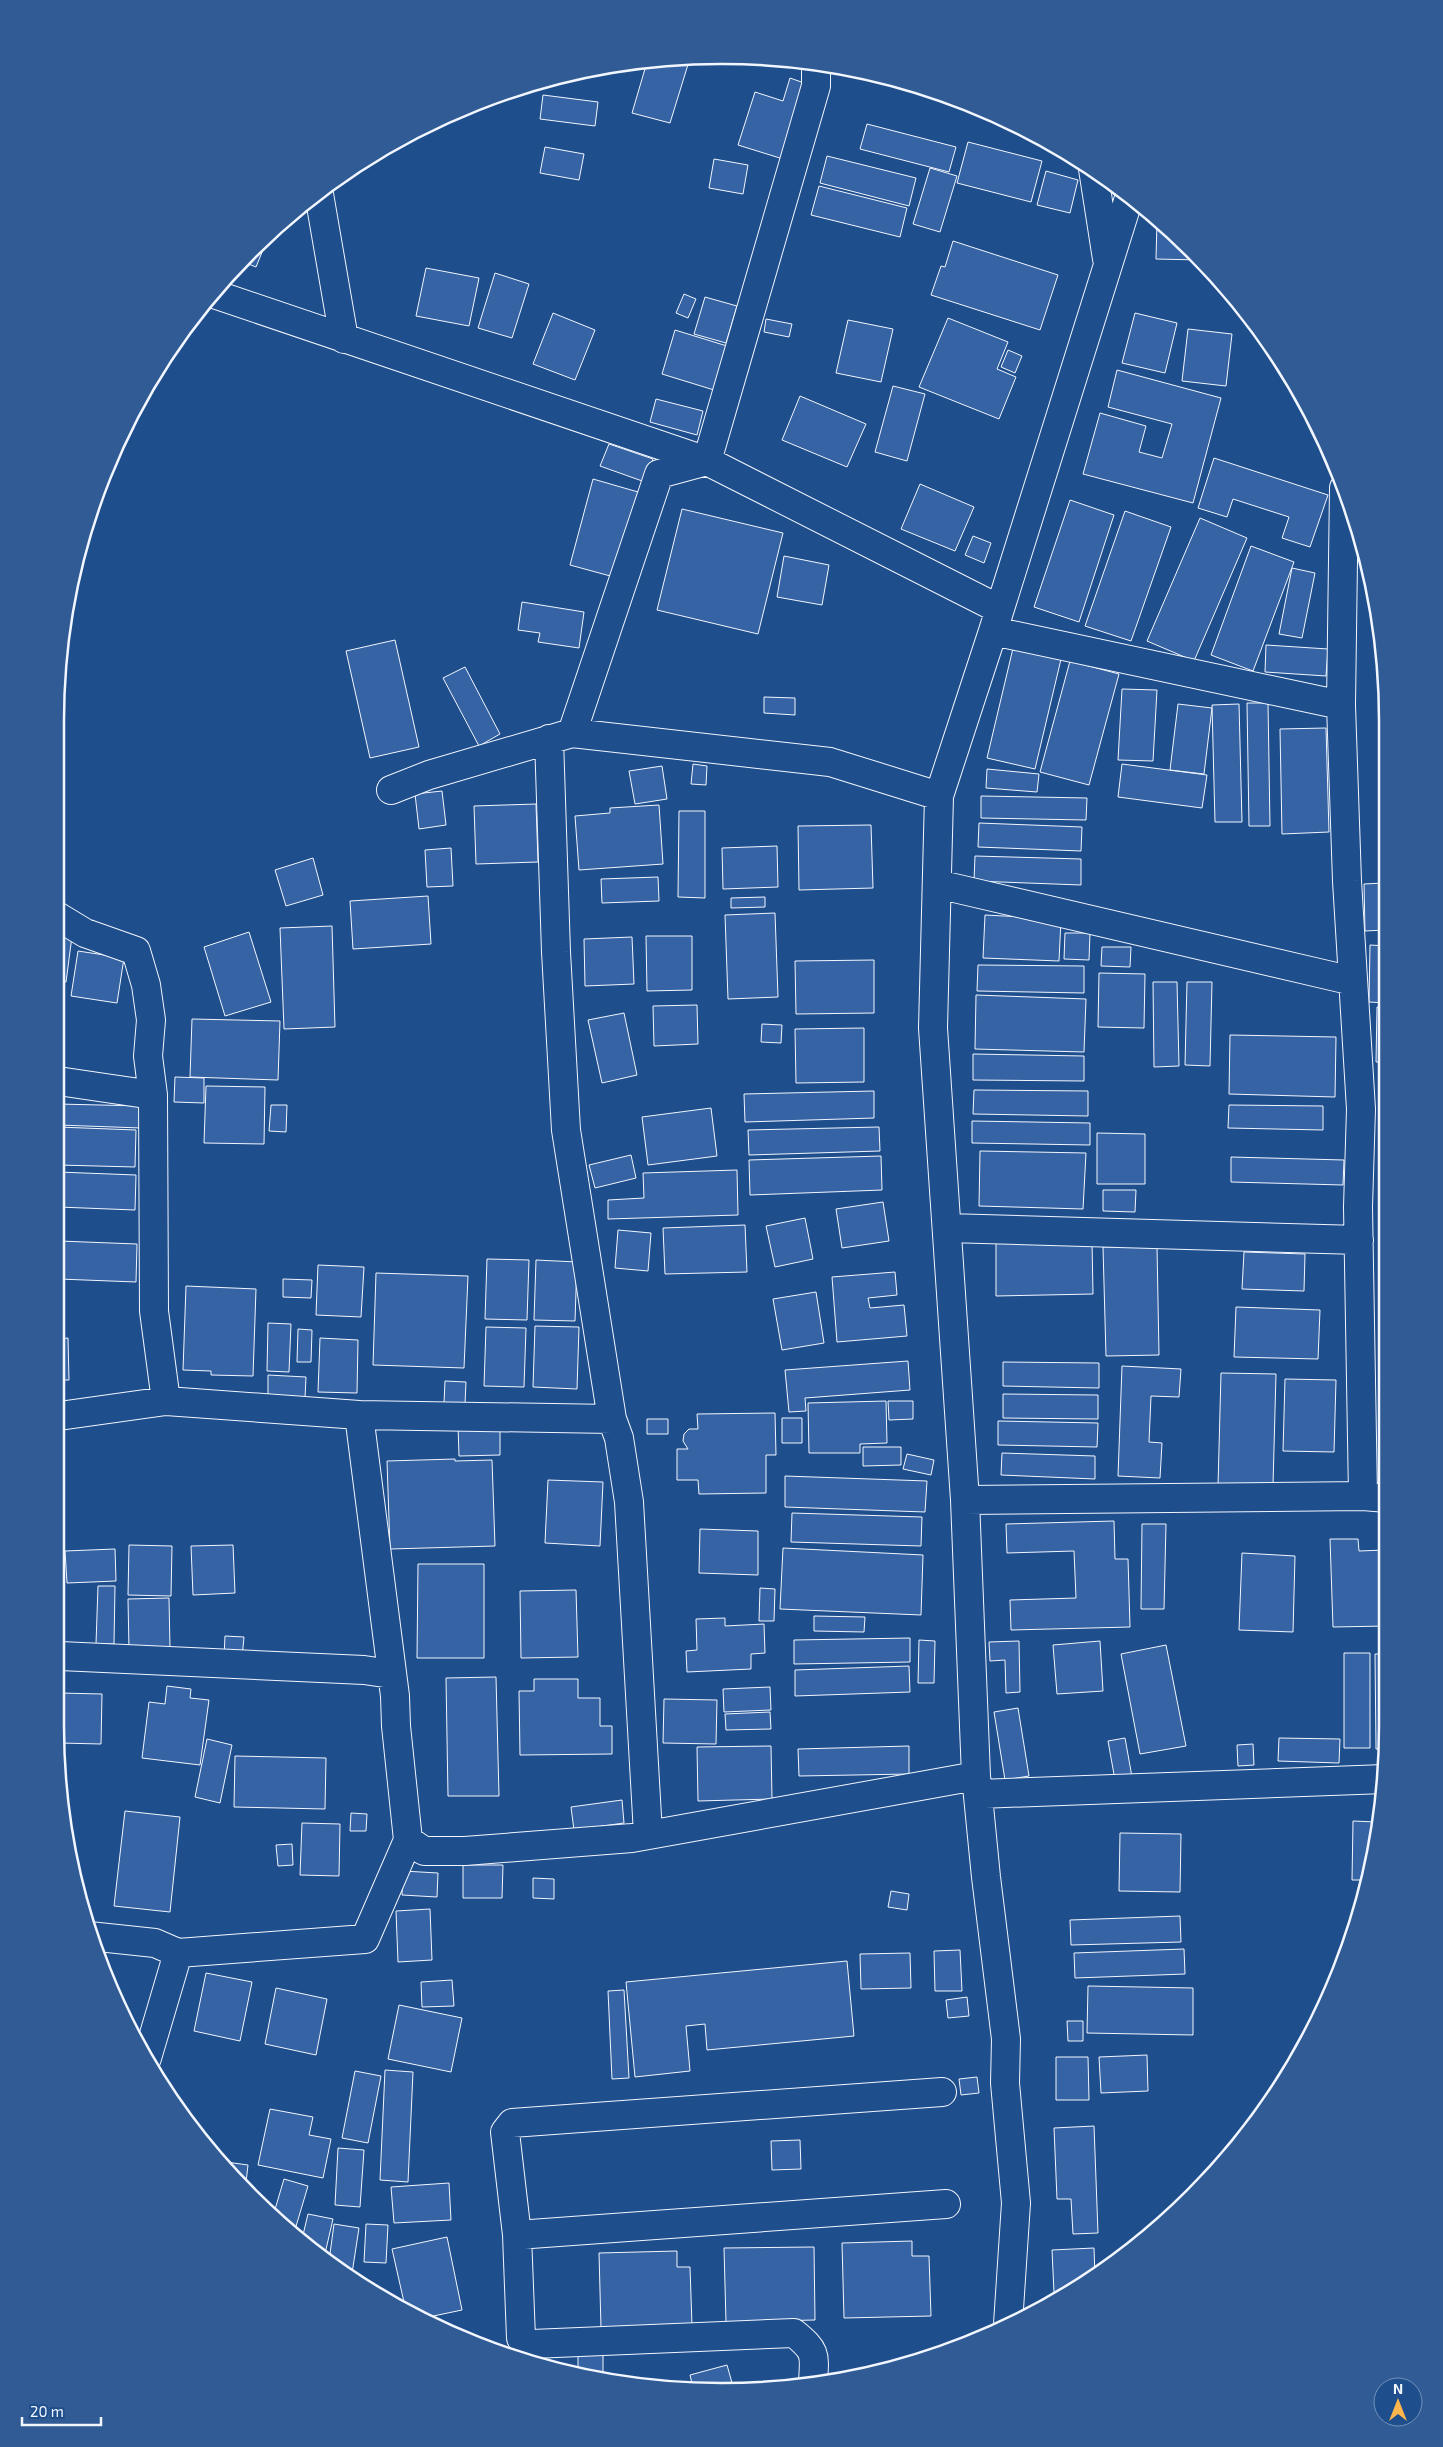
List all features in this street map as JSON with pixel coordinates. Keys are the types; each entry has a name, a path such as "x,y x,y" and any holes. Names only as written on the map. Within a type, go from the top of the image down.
{"street":[{"path":"707,461 816,86 816,70"},
{"path":"1095,181 1108,268"},
{"path":"320,201 344,339"},
{"path":"1008,2317 1016,2203 1005,2083 1006,2039 977,1785 965,1500 933,1028 939,796 1128,205"},
{"path":"220,296 707,461 996,620 1341,705"},
{"path":"648,1834 629,1502 618,1438 612,1418 566,1130 556,952 561,736 659,474 707,461"},
{"path":"965,1500 1375,1497 1359,1240 1361,1109 1353,981 1341,705 1344,509"},
{"path":"391,790 429,775 561,736 830,762 939,796"},
{"path":"937,884 1353,981"},
{"path":"64,920 85,933 136,951 146,985 151,1020 148,1056 152,1094 154,1311 166,1401"},
{"path":"64,1082 152,1094"},
{"path":"947,1228 1359,1240"},
{"path":"64,1415 166,1401 359,1415 612,1418"},
{"path":"99,1937 155,1944 178,1953 365,1939 408,1840 396,1726 395,1696 359,1415"},
{"path":"64,1656 364,1670 391,1674"},
{"path":"408,1840 424,1851 465,1851 632,1838 648,1834 977,1785 1377,1779"},
{"path":"150,2049 178,1953"},
{"path":"814,2377 815,2356 806,2343 794,2333 532,2344 521,2338 516,2235 505,2132 512,2122 942,2092"},
{"path":"516,2235 946,2204"}],"building":[{"path":"688,65 670,123 632,113 645,68"},
{"path":"790,78 807,84 783,159 738,145 755,92 783,101"},
{"path":"543,95 598,102 595,126 540,119"},
{"path":"867,124 956,147 949,172 860,149"},
{"path":"968,142 1042,161 1031,202 957,183"},
{"path":"545,147 584,154 579,180 540,173"},
{"path":"827,156 916,178 909,206 820,183"},
{"path":"714,159 748,165 743,194 709,188"},
{"path":"930,168 957,176 940,232 913,224"},
{"path":"1046,171 1078,180 1070,213 1037,205"},
{"path":"819,186 907,208 900,237 811,215"},
{"path":"1157,229 1190,260 1156,259"},
{"path":"953,241 1058,275 1040,330 931,295 941,266 945,267"},
{"path":"263,250 256,267 249,264"},
{"path":"426,268 479,278 469,326 416,316"},
{"path":"495,273 529,284 512,338 478,328"},
{"path":"684,294 696,299 688,318 676,313"},
{"path":"705,297 737,306 726,343 694,334"},
{"path":"553,313 595,330 575,380 533,364"},
{"path":"1135,313 1177,323 1165,373 1122,363"},
{"path":"948,318 1008,342 997,369 1016,377 999,419 919,387"},
{"path":"766,319 792,324 789,337 764,332"},
{"path":"848,320 893,329 881,382 836,373"},
{"path":"1188,329 1232,334 1226,386 1182,381"},
{"path":"675,330 727,346 714,390 662,374"},
{"path":"1008,350 1022,356 1015,373 1001,367"},
{"path":"1117,370 1221,398 1193,503 1083,474 1100,413 1146,426 1139,452 1162,458 1172,424 1108,407"},
{"path":"893,386 925,394 907,461 875,452"},
{"path":"800,396 866,424 847,467 782,440"},
{"path":"656,399 703,411 697,435 650,422"},
{"path":"609,444 653,459 645,482 600,466"},
{"path":"1214,458 1328,495 1310,547 1282,538 1289,517 1233,499 1227,517 1198,508"},
{"path":"593,479 638,492 614,577 570,565"},
{"path":"920,484 974,507 955,551 901,529"},
{"path":"1070,500 1114,515 1079,622 1034,607"},
{"path":"682,509 783,533 758,634 657,610"},
{"path":"1125,511 1171,527 1131,641 1085,626"},
{"path":"1200,518 1247,538 1194,661 1147,641"},
{"path":"973,536 991,543 984,563 965,555"},
{"path":"1251,546 1294,562 1253,671 1211,655"},
{"path":"784,556 829,565 822,605 777,597"},
{"path":"1292,568 1315,573 1302,638 1279,634"},
{"path":"522,602 584,612 579,648 538,642 540,633 518,630"},
{"path":"395,640 419,747 370,758 346,651"},
{"path":"1014,644 1062,655 1035,769 987,758"},
{"path":"1266,645 1328,649 1326,676 1265,672"},
{"path":"1070,661 1119,674 1089,785 1040,772"},
{"path":"465,667 500,734 479,746 443,678"},
{"path":"1122,689 1157,690 1153,761 1118,760"},
{"path":"764,697 795,698 795,715 764,713"},
{"path":"1247,703 1268,703 1270,826 1249,826"},
{"path":"1178,704 1212,708 1204,774 1170,770"},
{"path":"1239,704 1242,822 1215,822 1212,705"},
{"path":"1326,728 1329,832 1282,834 1280,729"},
{"path":"693,764 707,766 706,785 691,784"},
{"path":"1122,764 1207,775 1202,808 1118,797"},
{"path":"662,766 667,799 635,804 629,771"},
{"path":"987,769 1039,774 1037,792 986,788"},
{"path":"442,791 446,825 419,829 415,794"},
{"path":"981,796 1087,798 1086,820 981,818"},
{"path":"536,804 538,862 476,864 474,806"},
{"path":"659,805 663,864 579,870 575,816 610,813 610,808"},
{"path":"679,811 705,811 705,898 678,897"},
{"path":"979,823 1082,827 1081,851 978,847"},
{"path":"871,825 873,888 799,890 798,826"},
{"path":"777,846 778,887 723,889 722,848"},
{"path":"451,848 453,886 427,887 425,850"},
{"path":"975,856 1081,859 1081,885 974,881"},
{"path":"313,858 323,895 286,906 275,870"},
{"path":"658,877 659,901 602,903 601,879"},
{"path":"1379,883 1379,930 1365,931 1364,884"},
{"path":"428,896 431,944 353,949 350,901"},
{"path":"765,897 765,907 731,908 731,898"},
{"path":"775,913 778,997 728,999 725,915"},
{"path":"985,915 1061,919 1059,961 983,958"},
{"path":"332,926 335,1027 284,1029 280,928"},
{"path":"249,932 271,1002 225,1016 204,947"},
{"path":"1065,933 1090,933 1089,960 1064,959"},
{"path":"64,935 72,936 66,982 64,982"},
{"path":"646,936 692,936 692,990 647,991"},
{"path":"632,937 634,984 585,986 584,939"},
{"path":"1370,945 1379,946 1379,1003 1369,1002"},
{"path":"1102,947 1131,947 1130,967 1101,966"},
{"path":"78,951 124,958 117,1003 71,996"},
{"path":"874,960 874,1013 796,1014 795,961"},
{"path":"978,965 1084,966 1084,993 977,991"},
{"path":"1099,973 1145,974 1144,1028 1098,1027"},
{"path":"1153,982 1177,982 1179,1066 1154,1067"},
{"path":"1187,982 1212,982 1210,1066 1185,1065"},
{"path":"976,995 1086,999 1084,1052 975,1049"},
{"path":"697,1005 698,1044 654,1046 653,1006"},
{"path":"1377,1007 1379,1007 1379,1062 1376,1062"},
{"path":"624,1013 637,1075 602,1083 588,1020"},
{"path":"192,1019 280,1021 278,1080 190,1077"},
{"path":"762,1024 782,1025 781,1043 761,1042"},
{"path":"864,1028 864,1082 796,1083 795,1029"},
{"path":"1230,1035 1336,1037 1335,1097 1229,1094"},
{"path":"973,1054 1084,1056 1084,1081 973,1080"},
{"path":"175,1077 204,1078 204,1103 174,1102"},
{"path":"206,1086 265,1087 264,1144 204,1143"},
{"path":"974,1090 1088,1091 1088,1116 973,1114"},
{"path":"874,1091 874,1118 745,1122 744,1094"},
{"path":"64,1104 142,1106 141,1128 64,1125"},
{"path":"271,1105 287,1105 286,1132 269,1131"},
{"path":"1229,1105 1323,1106 1323,1130 1228,1128"},
{"path":"711,1108 717,1156 648,1165 642,1117"},
{"path":"972,1121 1090,1123 1090,1145 972,1143"},
{"path":"64,1127 136,1130 135,1167 64,1165"},
{"path":"879,1127 880,1151 749,1155 748,1130"},
{"path":"1097,1133 1145,1134 1145,1184 1097,1184"},
{"path":"980,1151 1086,1153 1083,1209 979,1206"},
{"path":"631,1155 636,1178 595,1188 589,1165"},
{"path":"881,1156 882,1190 750,1195 749,1160"},
{"path":"1231,1157 1344,1160 1343,1185 1231,1182"},
{"path":"737,1170 738,1215 608,1219 608,1200 644,1198 643,1173"},
{"path":"64,1172 136,1175 135,1210 64,1207"},
{"path":"1103,1190 1136,1190 1135,1212 1103,1211"},
{"path":"883,1202 889,1241 842,1248 836,1209"},
{"path":"805,1218 813,1259 775,1267 766,1226"},
{"path":"745,1225 747,1272 665,1274 663,1228"},
{"path":"618,1230 651,1233 648,1271 615,1268"},
{"path":"64,1241 137,1244 136,1282 64,1279"},
{"path":"1092,1241 1093,1294 996,1296 996,1243"},
{"path":"1157,1246 1159,1355 1106,1356 1103,1247"},
{"path":"1244,1252 1305,1254 1304,1291 1242,1289"},
{"path":"487,1259 529,1260 527,1320 485,1319"},
{"path":"536,1260 577,1262 575,1321 534,1320"},
{"path":"318,1265 364,1267 361,1317 316,1315"},
{"path":"895,1272 897,1295 868,1298 870,1308 904,1305 907,1336 837,1342 832,1277"},
{"path":"376,1273 468,1276 464,1368 373,1365"},
{"path":"283,1279 312,1280 311,1298 283,1297"},
{"path":"186,1286 256,1289 253,1376 211,1375 211,1371 183,1370"},
{"path":"816,1292 824,1343 782,1350 773,1299"},
{"path":"1236,1307 1320,1310 1318,1359 1234,1357"},
{"path":"268,1323 291,1324 289,1372 267,1371"},
{"path":"535,1326 579,1327 577,1389 533,1387"},
{"path":"486,1327 526,1328 524,1387 484,1386"},
{"path":"298,1329 312,1330 311,1362 297,1362"},
{"path":"64,1338 68,1338 69,1380 64,1380"},
{"path":"320,1338 358,1340 357,1393 318,1392"},
{"path":"908,1361 910,1390 805,1398 806,1411 789,1412 785,1370"},
{"path":"1003,1362 1099,1363 1099,1388 1003,1386"},
{"path":"1122,1366 1181,1369 1179,1397 1151,1396 1149,1442 1162,1443 1160,1478 1118,1476"},
{"path":"1221,1373 1276,1374 1273,1485 1218,1486"},
{"path":"268,1375 306,1377 305,1398 268,1397"},
{"path":"1285,1379 1336,1380 1334,1452 1283,1451"},
{"path":"445,1381 466,1382 465,1404 444,1403"},
{"path":"1003,1394 1098,1395 1098,1419 1003,1418"},
{"path":"886,1401 887,1443 860,1444 860,1453 809,1453 808,1403"},
{"path":"888,1401 913,1401 913,1419 889,1420"},
{"path":"775,1413 776,1455 766,1455 766,1493 699,1494 698,1480 677,1480 677,1449 688,1449 683,1441 684,1434 689,1429 698,1429 697,1414"},
{"path":"782,1418 802,1418 802,1443 782,1443"},
{"path":"647,1419 668,1419 668,1434 647,1434"},
{"path":"998,1421 1098,1423 1097,1447 998,1445"},
{"path":"500,1424 500,1455 459,1456 458,1425"},
{"path":"863,1447 901,1447 901,1465 863,1466"},
{"path":"1002,1453 1095,1456 1095,1479 1001,1475"},
{"path":"907,1454 934,1460 931,1475 903,1469"},
{"path":"455,1459 455,1461 492,1460 495,1546 390,1549 387,1461"},
{"path":"785,1476 927,1481 925,1512 785,1507"},
{"path":"548,1480 603,1482 600,1546 545,1543"},
{"path":"792,1513 922,1517 921,1546 791,1542"},
{"path":"1114,1521 1115,1559 1128,1559 1130,1627 1011,1630 1010,1600 1076,1598 1074,1551 1007,1553 1006,1524"},
{"path":"1142,1524 1166,1524 1164,1609 1141,1609"},
{"path":"700,1529 758,1531 758,1575 699,1573"},
{"path":"1330,1539 1358,1539 1359,1551 1379,1550 1379,1626 1333,1627"},
{"path":"129,1545 172,1546 171,1596 128,1595"},
{"path":"233,1545 235,1593 193,1595 191,1546"},
{"path":"783,1548 923,1555 921,1615 780,1609"},
{"path":"115,1549 116,1581 67,1583 65,1551"},
{"path":"1242,1553 1295,1556 1293,1632 1239,1630"},
{"path":"418,1564 484,1564 484,1658 417,1658"},
{"path":"98,1586 115,1586 114,1644 96,1644"},
{"path":"760,1588 775,1589 774,1621 759,1621"},
{"path":"576,1590 578,1657 521,1658 520,1591"},
{"path":"169,1598 170,1649 129,1650 128,1599"},
{"path":"814,1616 865,1617 864,1632 814,1631"},
{"path":"725,1618 725,1626 764,1624 765,1653 751,1654 751,1669 687,1672 686,1651 697,1650 696,1619"},
{"path":"225,1636 244,1637 242,1658 224,1657"},
{"path":"910,1638 910,1662 794,1664 794,1640"},
{"path":"919,1640 935,1641 934,1683 918,1683"},
{"path":"1019,1641 1020,1692 1006,1693 1005,1660 990,1661 989,1642"},
{"path":"1100,1641 1103,1691 1057,1694 1053,1645"},
{"path":"1166,1645 1186,1746 1140,1754 1121,1654"},
{"path":"1344,1653 1370,1653 1370,1748 1344,1748"},
{"path":"1375,1654 1379,1654 1378,1749 1376,1749"},
{"path":"909,1666 910,1692 795,1696 795,1670"},
{"path":"496,1677 499,1796 448,1796 446,1678"},
{"path":"534,1679 578,1679 578,1698 600,1698 600,1726 612,1726 612,1754 520,1755 519,1691 534,1691"},
{"path":"167,1686 191,1689 190,1698 209,1700 200,1765 142,1758 149,1702 165,1704"},
{"path":"770,1687 771,1710 724,1712 723,1689"},
{"path":"64,1693 102,1694 101,1744 64,1743"},
{"path":"664,1699 717,1700 716,1744 663,1743"},
{"path":"1018,1708 1029,1776 1005,1780 994,1712"},
{"path":"770,1712 771,1729 726,1730 725,1714"},
{"path":"1125,1738 1132,1777 1115,1780 1108,1741"},
{"path":"1279,1738 1340,1739 1339,1763 1278,1761"},
{"path":"207,1739 232,1745 220,1803 195,1797"},
{"path":"1253,1744 1254,1765 1238,1766 1237,1745"},
{"path":"771,1746 772,1799 698,1801 697,1747"},
{"path":"909,1746 909,1774 799,1776 798,1749"},
{"path":"235,1756 326,1758 325,1809 234,1807"},
{"path":"622,1800 624,1823 574,1830 571,1807"},
{"path":"125,1811 180,1817 170,1912 114,1906"},
{"path":"351,1813 367,1814 366,1831 350,1831"},
{"path":"1353,1821 1372,1822 1361,1880 1352,1880"},
{"path":"302,1823 340,1824 339,1876 300,1875"},
{"path":"1120,1833 1181,1834 1180,1892 1119,1891"},
{"path":"292,1844 293,1865 278,1866 276,1845"},
{"path":"463,1865 503,1865 502,1898 463,1898"},
{"path":"403,1871 438,1873 437,1897 402,1895"},
{"path":"533,1878 554,1879 554,1899 533,1898"},
{"path":"891,1891 909,1894 907,1910 888,1907"},
{"path":"430,1909 432,1960 398,1962 396,1911"},
{"path":"1180,1916 1181,1942 1071,1945 1070,1920"},
{"path":"1184,1949 1185,1974 1075,1978 1074,1953"},
{"path":"960,1950 962,1991 935,1991 934,1951"},
{"path":"910,1953 911,1988 861,1989 860,1954"},
{"path":"847,1961 854,2036 707,2050 705,2024 686,2026 690,2071 635,2077 626,1982"},
{"path":"206,1973 252,1982 240,2041 194,2031"},
{"path":"452,1980 454,2006 422,2007 421,1982"},
{"path":"1088,1986 1193,1988 1193,2035 1087,2033"},
{"path":"276,1988 327,1999 316,2055 265,2044"},
{"path":"624,1990 629,2078 612,2079 608,1991"},
{"path":"967,1997 969,2016 948,2018 946,2000"},
{"path":"399,2005 462,2018 451,2072 388,2059"},
{"path":"1067,2021 1083,2021 1083,2041 1068,2041"},
{"path":"1147,2055 1148,2091 1101,2093 1099,2057"},
{"path":"1056,2057 1088,2057 1089,2100 1056,2100"},
{"path":"385,2070 413,2072 408,2182 380,2180"},
{"path":"355,2071 381,2076 368,2143 342,2138"},
{"path":"977,2077 979,2093 961,2095 959,2079"},
{"path":"270,2109 313,2117 309,2135 331,2139 323,2178 258,2165"},
{"path":"1094,2126 1098,2233 1073,2234 1071,2199 1057,2199 1054,2128"},
{"path":"800,2140 801,2169 772,2170 771,2141"},
{"path":"338,2148 364,2150 360,2207 335,2205"},
{"path":"230,2163 248,2165 246,2180"},
{"path":"284,2179 308,2186 296,2226 275,2208"},
{"path":"449,2183 451,2220 394,2223 391,2187"},
{"path":"308,2214 333,2219 326,2250 304,2233"},
{"path":"334,2224 359,2228 353,2270 330,2253"},
{"path":"366,2224 388,2225 386,2263 364,2262"},
{"path":"447,2237 462,2310 433,2316 404,2301 392,2249"},
{"path":"912,2241 912,2256 929,2256 931,2316 844,2318 842,2243"},
{"path":"814,2247 815,2320 726,2322 724,2248"},
{"path":"1094,2248 1095,2267 1054,2293 1052,2250"},
{"path":"677,2251 677,2267 690,2267 692,2326 601,2328 599,2253"},
{"path":"578,2353 603,2354 603,2373 578,2367"},
{"path":"727,2365 732,2383 692,2382 690,2375"}]}
